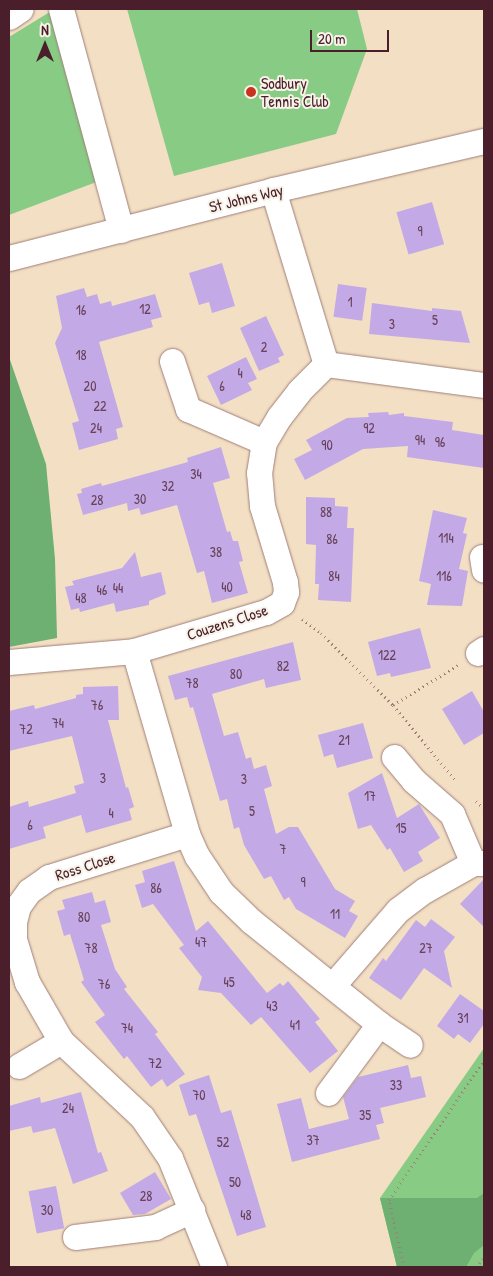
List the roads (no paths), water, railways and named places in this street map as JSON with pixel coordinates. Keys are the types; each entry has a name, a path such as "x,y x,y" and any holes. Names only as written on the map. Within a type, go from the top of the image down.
{"street":[{"path":"9,17 21,9"},
{"path":"60,9 121,230"},
{"name":"St Johns Way","path":"9,258 273,190 484,141"},
{"path":"273,190 326,364 484,385"},
{"path":"172,361 188,409 264,442"},
{"name":"Couzens Close","path":"9,662 134,651 266,612 282,604 286,592 285,582 262,506 260,473 264,442 279,416 294,397 326,364"},
{"path":"134,651 186,834 221,892 251,921 333,985 378,1024 410,1045"},
{"path":"333,985 398,910 425,890 479,863 452,814 413,780 394,757"},
{"name":"Ross Close","path":"186,834 49,877 29,891 18,906 14,922 14,939 28,982 61,1041 142,1117 170,1158 214,1267"},
{"path":"328,1093 378,1024"},
{"path":"19,1066 61,1041"},
{"path":"75,1237 155,1227 192,1210"}],"place":[{"name":"Sodbury Tennis Club","path":"251,92"}]}
